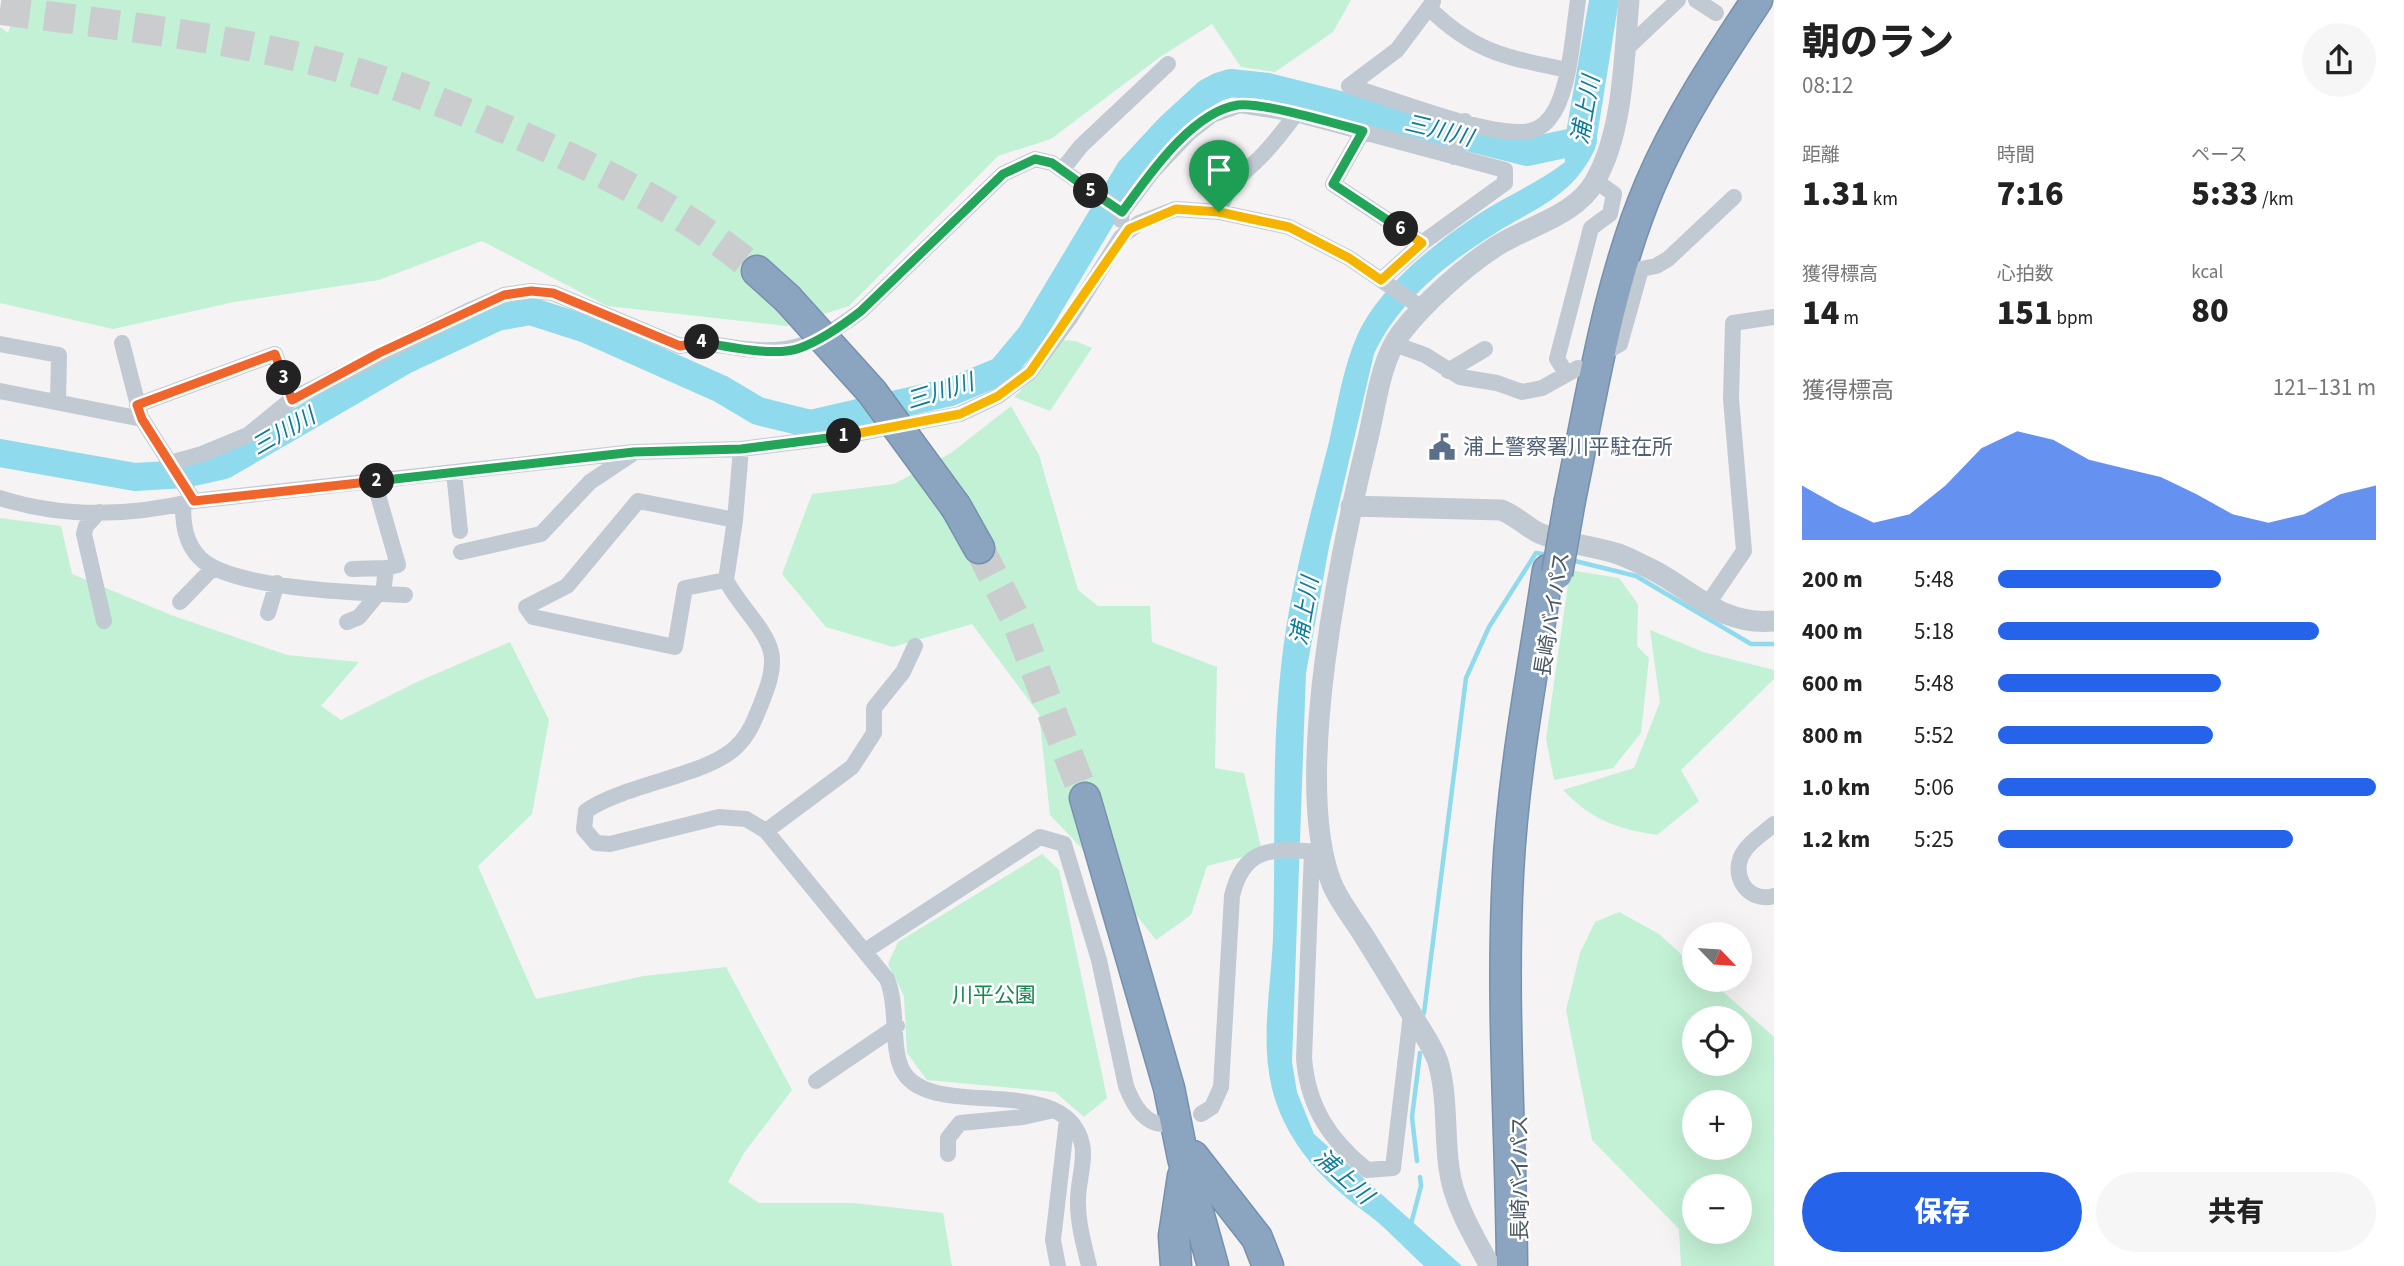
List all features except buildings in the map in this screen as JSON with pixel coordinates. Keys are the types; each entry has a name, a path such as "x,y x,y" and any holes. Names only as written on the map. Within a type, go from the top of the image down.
{"highway":[{"name":"長崎バイパス","path":"1512,1266 1505,973 1508,872 1522,745 1565,498 1598,323 1627,220 1648,170 1686,94 1746,0"},
{"name":"長崎バイパス","path":"1565,498 1607,325 1636,221 1651,184 1694,99 1757,0"},
{"path":"757,271 787,298 872,392 956,507 979,548"},
{"name":"長崎バイパス","path":"1520,1266 1519,873 1553,572"},
{"path":"1085,798 1188,1157 1213,1266"},
{"path":"1176,1266 1174,1236 1188,1157"},
{"path":"1188,1157 1228,1266"},
{"path":"1188,1157 1257,1238 1268,1266"}],"street":[{"path":"1567,70 1495,54 1469,42 1432,4 1397,50 1349,86 1465,121 1517,133 1541,127 1550,119 1560,100 1567,70 1578,0"},
{"path":"1411,1014 1393,1168 1367,1170 1341,1149 1322,1121 1307,1084 1304,1058 1317,852 1317,766 1330,637 1351,506 1382,379 1394,344 1422,308 1495,247 1579,201 1596,181 1612,132 1622,84 1629,0"},
{"path":"1625,50 1678,0"},
{"path":"1696,0 1716,13"},
{"path":"1062,170 1081,146 1168,64"},
{"path":"1121,237 1122,212 1153,171 1189,133 1212,115 1240,105 1296,114 1505,170 1505,183 1422,243 1382,281"},
{"path":"1219,212 1225,192 1234,179 1267,150 1296,114"},
{"path":"1454,157 1465,121"},
{"path":"1363,131 1333,184 1422,243"},
{"path":"170,463 202,454 248,435 292,400 504,295 531,291 553,293 680,346 699,342 748,350 798,349 838,328 861,311 1003,174 1035,159 1052,163 1122,212"},
{"path":"1394,344 1425,355 1448,371 1472,381 1497,383 1522,392 1542,388 1572,371 1557,359 1563,328 1591,228 1610,214 1614,194 1596,181"},
{"path":"1611,349 1620,344 1641,269 1668,259 1734,197"},
{"path":"0,498 53,509 99,512 144,510 189,502 634,452 741,449 927,422 960,414 998,396 1030,372 1070,318 1121,237 1139,223 1176,209 1219,212 1289,227 1349,258 1422,308"},
{"path":"1707,605 1744,551 1731,399 1733,323 1774,317"},
{"path":"122,343 139,412 170,463 189,502 183,526 188,542 200,558 213,568 308,589 405,595"},
{"path":"0,344 59,355 58,402"},
{"path":"1448,371 1485,349"},
{"path":"0,391 58,402 139,412 275,354 292,400"},
{"path":"741,449 735,520 726,580 772,655 766,691 747,734 725,755 601,800 586,811 582,821 588,837 596,842 610,844 719,817 746,819 766,831 865,951 890,986 897,1026 897,1056 903,1073 914,1084 932,1092 1043,1105 1061,1114 1082,1144 1078,1202 1089,1266"},
{"path":"461,552 541,534 590,482 634,452"},
{"path":"454,472 460,531"},
{"path":"352,569 386,569 398,565 374,481"},
{"path":"726,580 685,588 675,647 533,617 526,607 567,586 638,501 735,520"},
{"path":"1351,506 1501,510 1517,516 1537,531 1579,546 1615,553 1652,569 1729,617 1750,622 1774,621"},
{"path":"99,512 86,526 84,534 104,621"},
{"path":"180,602 213,568"},
{"path":"347,622 359,617 380,594 386,569"},
{"path":"268,613 277,583"},
{"path":"766,831 852,768 874,733 874,708 903,673 915,646"},
{"path":"1774,824 1744,852 1740,868 1743,887 1747,892 1763,899 1774,896"},
{"path":"865,951 1040,837 1064,844 1098,960 1126,1086 1132,1100 1146,1118 1162,1124"},
{"path":"1201,1114 1212,1107 1221,1087 1231,896 1240,870 1247,861 1262,852 1317,852"},
{"path":"1317,852 1333,886 1437,1057 1446,1100 1449,1171 1470,1229 1490,1266"},
{"path":"816,1081 897,1026"},
{"path":"948,1154 948,1138 960,1123 1061,1114"},
{"path":"1058,1266 1053,1240 1061,1114"}],"green space":[{"path":"19,0 1351,0 1333,32 1275,72 1241,67 1212,24 1160,57 1051,139 998,156 849,306 786,326 607,306 482,241 379,280 234,302 113,329 0,303 0,27 8,33"},
{"path":"1062,340 1076,341 1092,348 1050,411 1014,397 1039,372"},
{"path":"1011,406 1039,455 1078,590 1098,606 1150,606 1152,642 1217,667 1215,768 1244,773 1262,852 1207,866 1191,915 1156,940 1093,860 1050,815 1039,714 972,624 893,647 826,627 782,574 812,494 894,484 951,453"},
{"path":"0,518 61,526 72,574 171,615 287,655 359,662 321,706 341,720 417,682 510,642 549,720 532,814 478,866 536,999 644,976 726,967 792,1090 744,1153 728,1182 759,1203 853,1203 943,1213 952,1266 0,1266"},
{"path":"1570,570 1619,578 1638,604 1637,646 1649,658 1641,733 1613,768 1554,780 1546,739"},
{"path":"1650,630 1703,652 1774,670 1774,679 1681,770 1699,801 1657,835 1606,822 1574,801 1563,790 1634,768 1660,702"},
{"name":"川平公園","path":"1042,854 1059,870 1107,1098 1084,1117 1055,1092 927,1080 907,1053 904,996 888,964 898,942"},
{"path":"1619,912 1659,934 1682,955 1682,992 1723,992 1739,1006 1682,1006 1682,1076 1752,1076 1752,1017 1774,1037 1774,1266 1681,1266 1679,1229 1592,1140 1566,1010 1580,953 1595,922"}],"water":[{"name":"浦上川","path":"1589,0 1619,0 1595,149 1576,179 1564,190 1441,271 1410,301 1384,335 1374,354 1329,547 1306,673 1292,1062 1297,1092 1314,1134 1462,1266 1424,1266 1321,1174 1288,1130 1274,1096 1267,1057 1267,1017 1273,937 1276,734 1285,639 1301,554 1344,376 1361,328 1392,285 1433,247 1477,215 1565,162 1565,139"}],"waterway":[{"name":"三川川","path":"0,453 135,477 184,474 224,465 407,359 497,317 530,311 586,329 721,389 758,411 811,424 950,392 1001,371 1031,335 1130,170 1170,127 1207,93 1218,87 1231,83 1268,87 1527,152 1583,140"},
{"path":"1424,1013 1466,678 1489,627 1536,553 1549,555"},
{"path":"1571,560 1636,576 1751,644 1774,644"},
{"path":"1417,1161 1412,1117 1420,1053"},
{"path":"1411,1224 1421,1186 1420,1177"}],"tunnel":[{"path":"0,10 240,44 319,62 379,80 496,125 607,176 659,203 709,235 757,271"},
{"path":"979,548 1016,620 1085,798"}],"place":[{"name":"浦上警察署川平駐在所","path":"1442,447"}],"route":[{"path":"1240,105 1296,114 1363,131 1333,184 1422,243 1381,280 1349,258 1289,227 1219,212 1176,209 1129,229 1121,237 1070,318 1030,372 998,396 960,414 927,422 741,449 634,452 194,501 142,419 137,405 275,354 292,400 379,353 470,310 504,295 531,291 553,293 680,346 699,342 748,350 798,349 838,328 861,311 1003,174 1035,159 1052,163 1122,212 1153,171 1200,123 1224,109 1240,105"}]}
